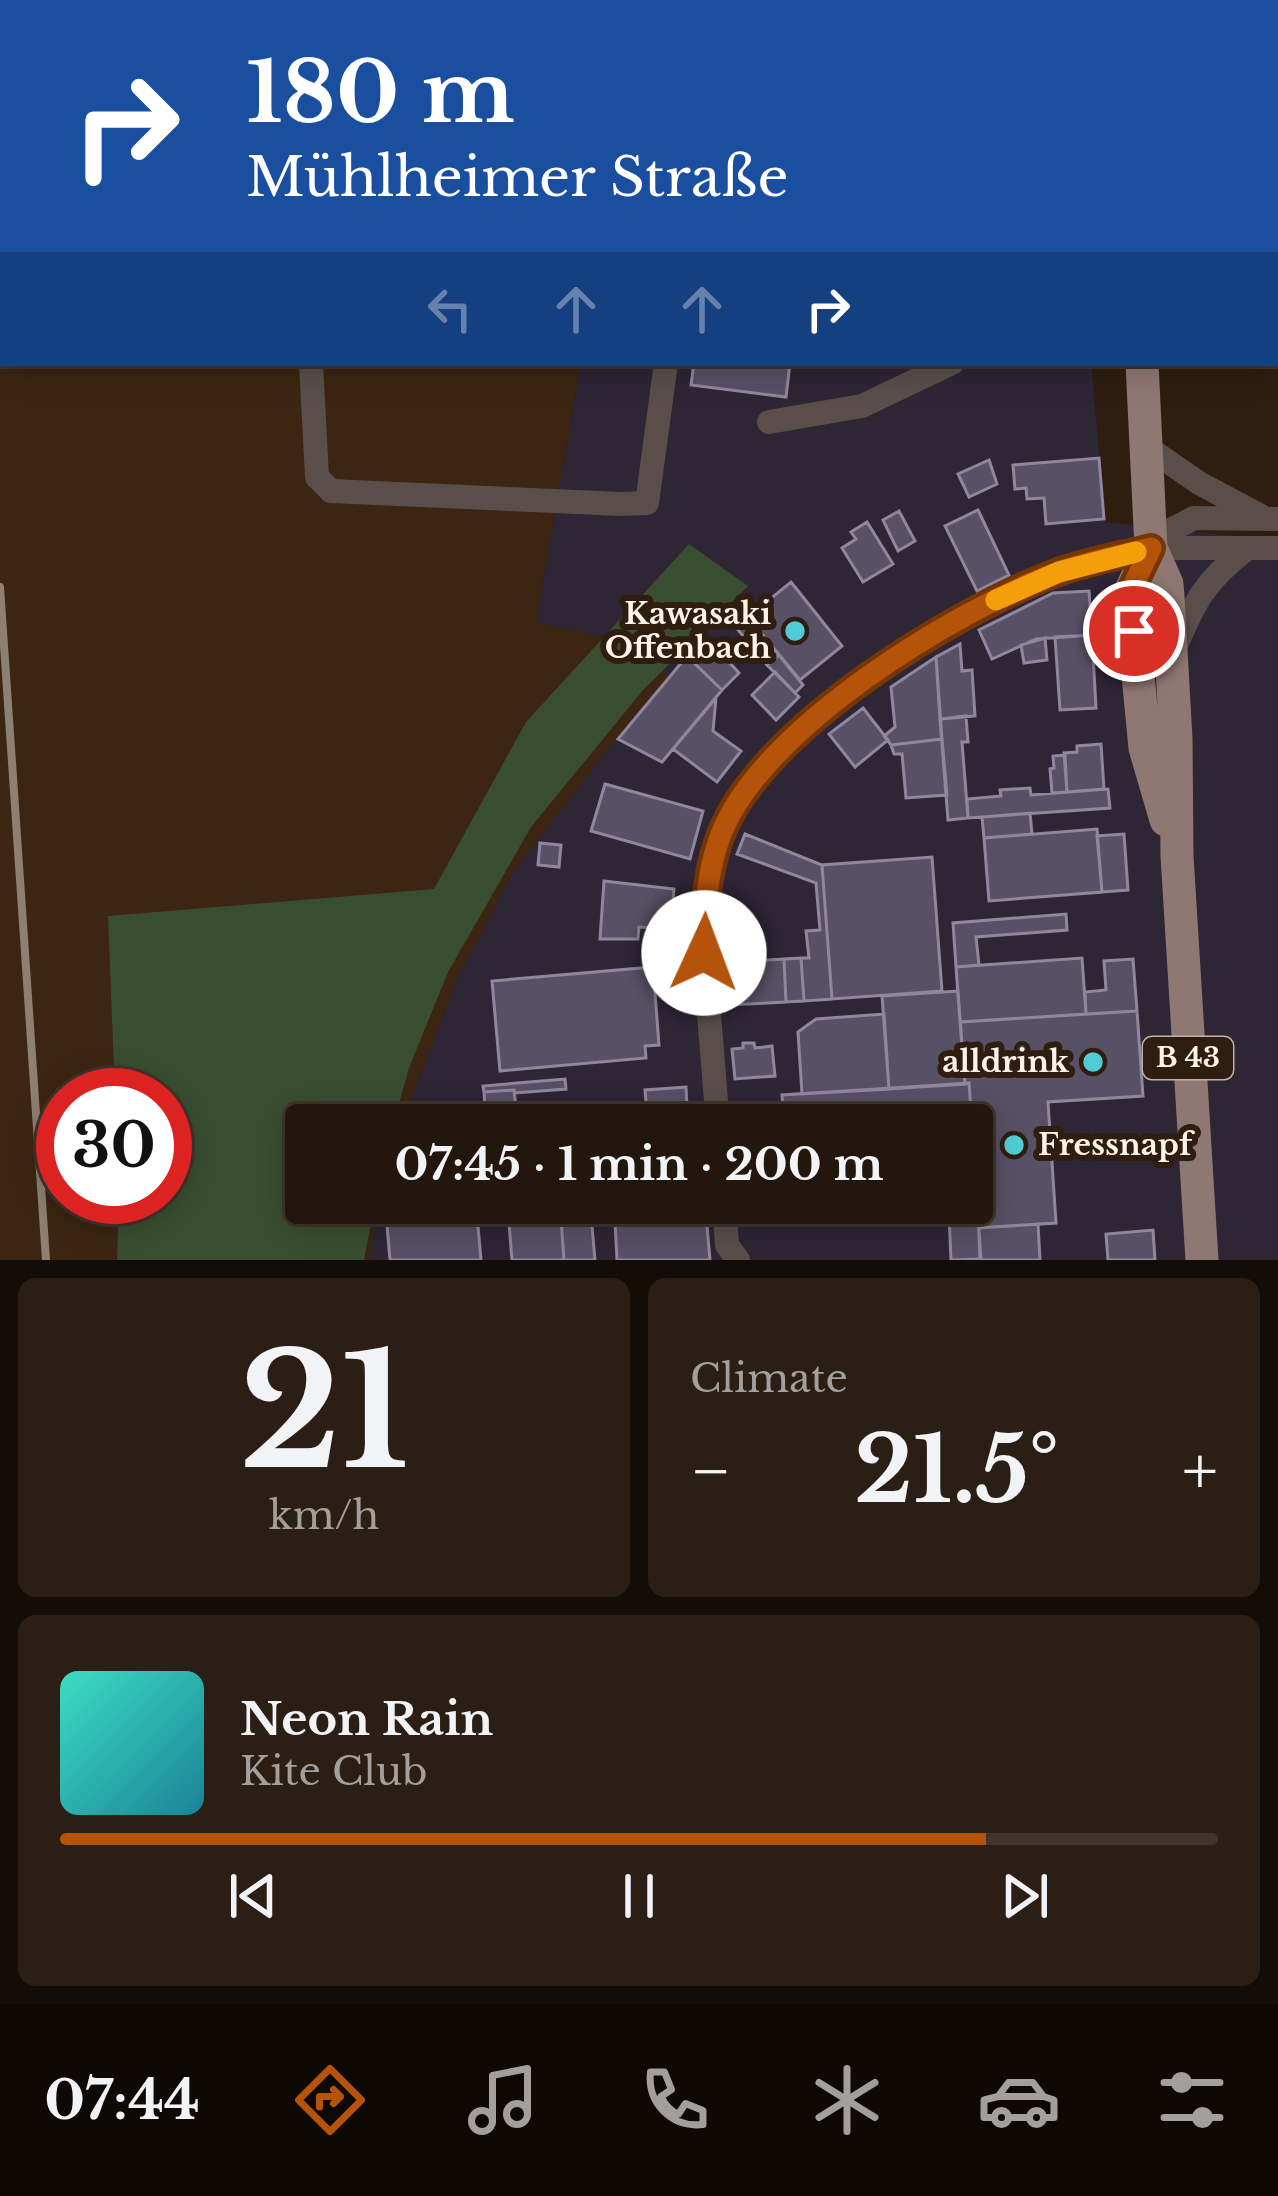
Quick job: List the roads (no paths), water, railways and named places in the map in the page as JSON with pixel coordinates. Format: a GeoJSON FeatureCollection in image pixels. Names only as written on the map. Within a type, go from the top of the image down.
{"type":"FeatureCollection","features":[{"type":"Feature","properties":{"kind":"main road","name":"B 43"},"geometry":{"type":"LineString","coordinates":[[1142,366],[1151,548],[1167,584],[1177,856],[1202,1260]]}},
{"type":"Feature","properties":{"kind":"main road","name":"B 43"},"geometry":{"type":"LineString","coordinates":[[1151,548],[1130,592],[1145,748],[1177,856]]}},
{"type":"Feature","properties":{"kind":"street"},"geometry":{"type":"LineString","coordinates":[[311,366],[317,477],[331,491],[553,502],[647,502],[666,366]]}},
{"type":"Feature","properties":{"kind":"street"},"geometry":{"type":"LineString","coordinates":[[769,422],[862,406],[946,366]]}},
{"type":"Feature","properties":{"kind":"street"},"geometry":{"type":"LineString","coordinates":[[1147,447],[1199,483],[1270,518]]}},
{"type":"Feature","properties":{"kind":"street"},"geometry":{"type":"LineString","coordinates":[[1151,548],[1178,524],[1194,518],[1270,518]]}},
{"type":"Feature","properties":{"kind":"street"},"geometry":{"type":"LineString","coordinates":[[716,1104],[704,953],[710,868],[724,825],[740,797],[785,743],[895,659],[977,610],[1059,572],[1151,548],[1278,548]]}},
{"type":"Feature","properties":{"kind":"street"},"geometry":{"type":"LineString","coordinates":[[1171,658],[1204,587],[1245,550]]}},
{"type":"Feature","properties":{"kind":"street"},"geometry":{"type":"LineString","coordinates":[[726,1224],[727,1245],[738,1260]]}},
{"type":"Feature","properties":{"kind":"railway"},"geometry":{"type":"LineString","coordinates":[[0,587],[46,1260]]}},
{"type":"Feature","properties":{"kind":"place","name":"Kawasaki Offenbach"},"geometry":{"type":"Point","coordinates":[795,631]}},
{"type":"Feature","properties":{"kind":"place","name":"alldrink"},"geometry":{"type":"Point","coordinates":[1093,1062]}},
{"type":"Feature","properties":{"kind":"place","name":"Fressnapf"},"geometry":{"type":"Point","coordinates":[1014,1145]}}]}
